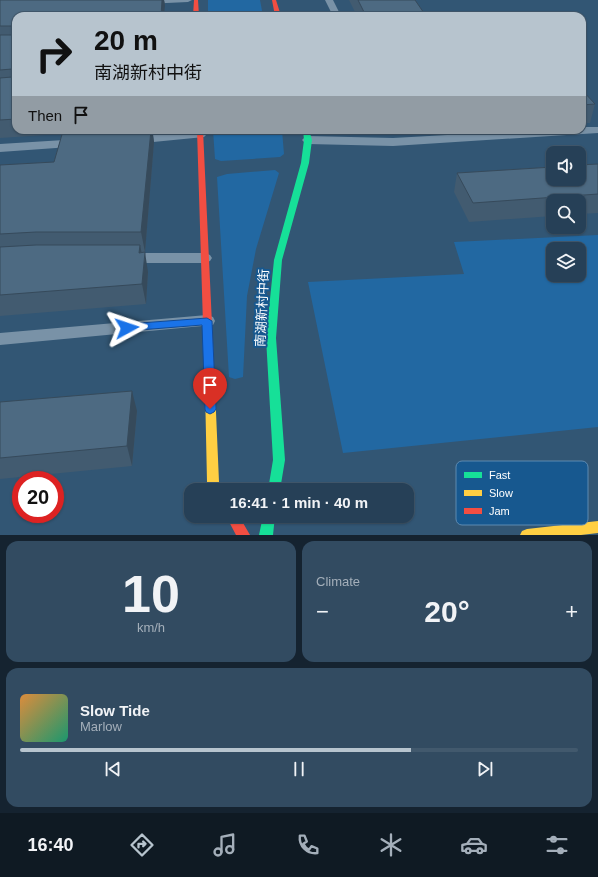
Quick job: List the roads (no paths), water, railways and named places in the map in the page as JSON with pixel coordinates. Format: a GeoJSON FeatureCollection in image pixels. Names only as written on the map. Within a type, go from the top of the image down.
{"type":"FeatureCollection","features":[{"type":"Feature","properties":{"kind":"street"},"geometry":{"type":"LineString","coordinates":[[196,0],[196,12]]}},
{"type":"Feature","properties":{"kind":"street"},"geometry":{"type":"LineString","coordinates":[[274,0],[277,12]]}},
{"type":"Feature","properties":{"kind":"street"},"geometry":{"type":"LineString","coordinates":[[200,134],[214,483]]}},
{"type":"Feature","properties":{"kind":"street","name":"南湖新村中街"},"geometry":{"type":"LineString","coordinates":[[275,483],[280,460],[271,338],[278,260],[305,163],[307,135]]}},
{"type":"Feature","properties":{"kind":"street"},"geometry":{"type":"LineString","coordinates":[[236,523],[243,535]]}},
{"type":"Feature","properties":{"kind":"street"},"geometry":{"type":"LineString","coordinates":[[266,535],[268,523]]}},
{"type":"Feature","properties":{"kind":"street"},"geometry":{"type":"LineString","coordinates":[[528,535],[598,527]]}},
{"type":"Feature","properties":{"kind":"lane"},"geometry":{"type":"LineString","coordinates":[[133,2],[188,0]]}},
{"type":"Feature","properties":{"kind":"lane"},"geometry":{"type":"LineString","coordinates":[[329,0],[335,12]]}},
{"type":"Feature","properties":{"kind":"lane"},"geometry":{"type":"LineString","coordinates":[[586,131],[598,130]]}},
{"type":"Feature","properties":{"kind":"lane"},"geometry":{"type":"LineString","coordinates":[[123,140],[189,134]]}},
{"type":"Feature","properties":{"kind":"lane"},"geometry":{"type":"LineString","coordinates":[[390,134],[393,142]]}},
{"type":"Feature","properties":{"kind":"lane"},"geometry":{"type":"LineString","coordinates":[[307,135],[393,142],[530,134]]}},
{"type":"Feature","properties":{"kind":"lane"},"geometry":{"type":"LineString","coordinates":[[0,148],[92,142]]}},
{"type":"Feature","properties":{"kind":"lane"},"geometry":{"type":"LineString","coordinates":[[112,258],[205,258]]}},
{"type":"Feature","properties":{"kind":"lane"},"geometry":{"type":"LineString","coordinates":[[0,339],[207,321]]}}]}
